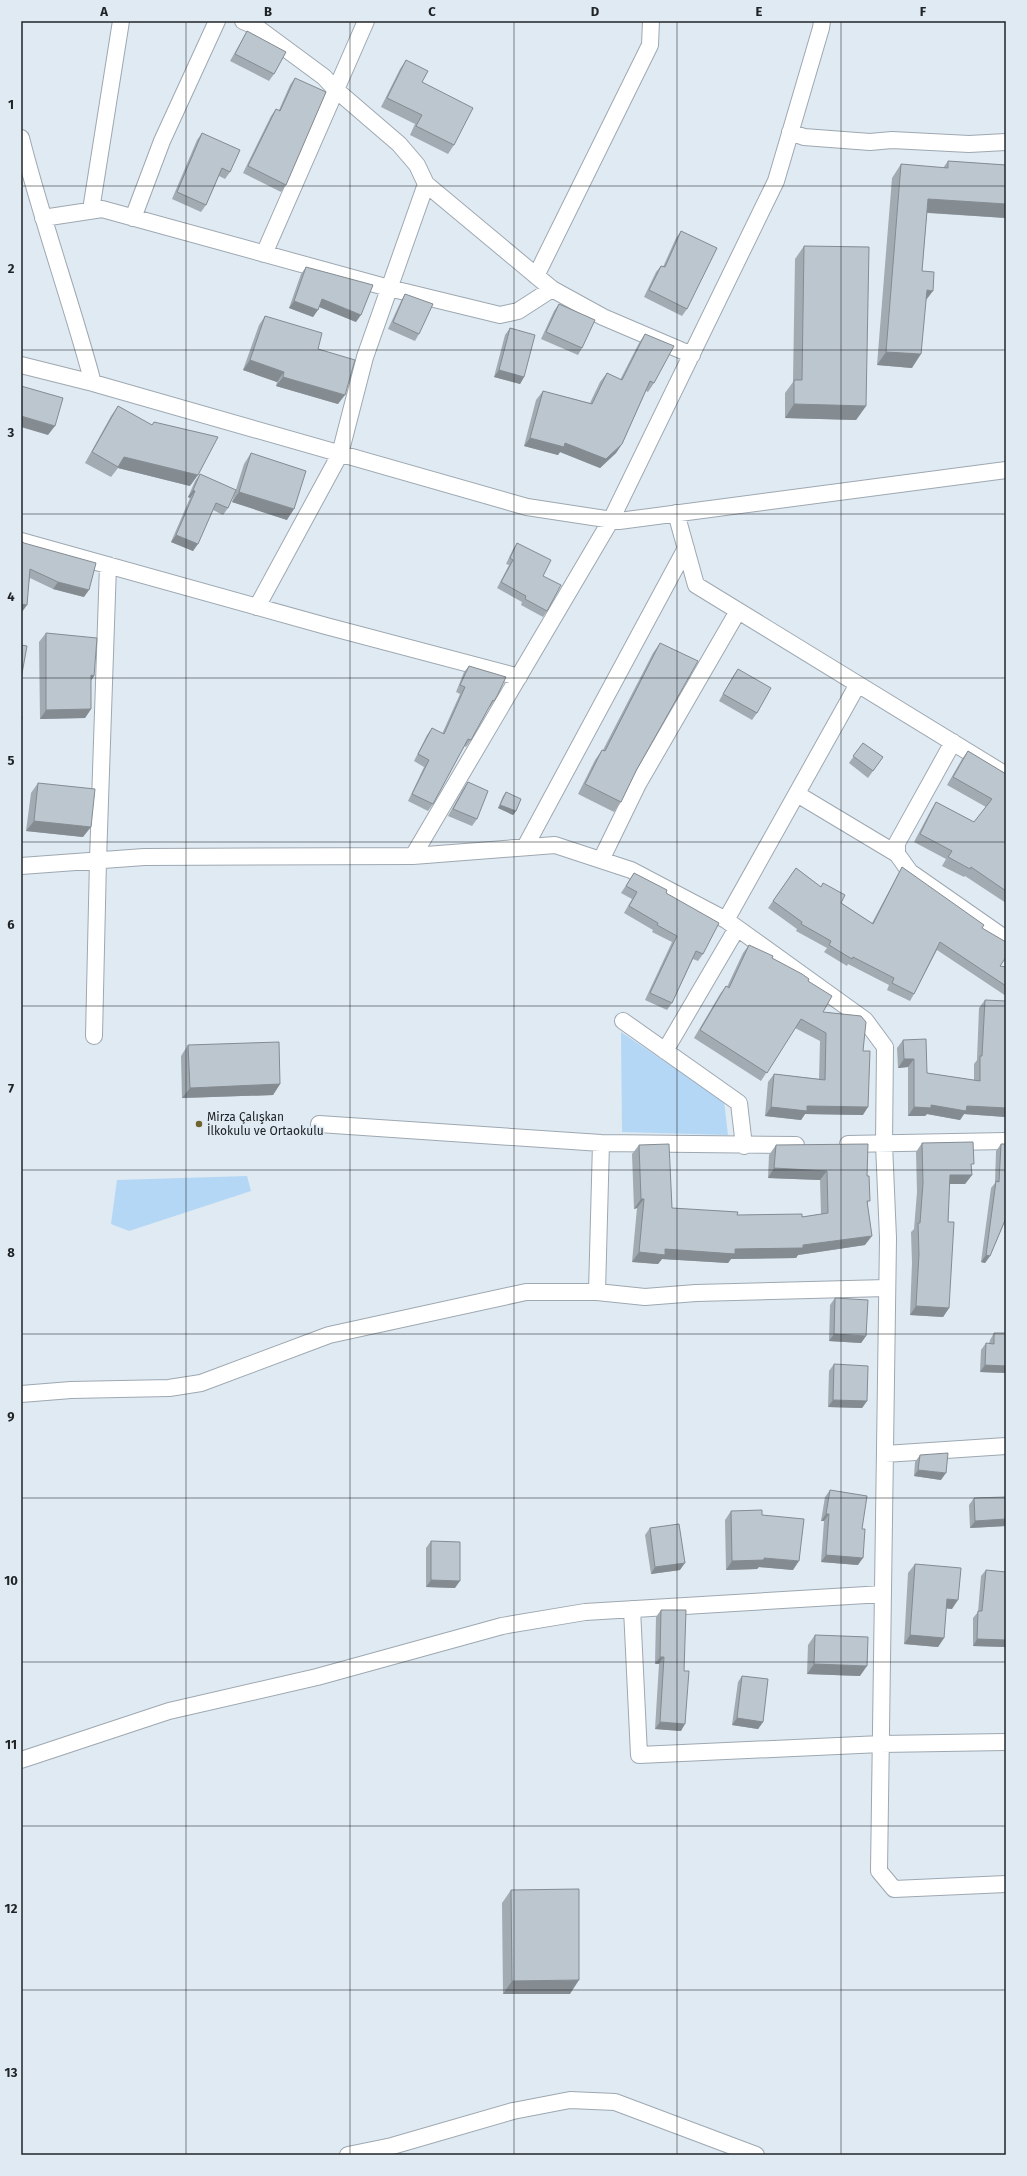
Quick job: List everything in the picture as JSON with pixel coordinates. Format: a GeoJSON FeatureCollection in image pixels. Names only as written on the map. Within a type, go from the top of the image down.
{"type":"FeatureCollection","features":[{"type":"Feature","properties":{"kind":"street"},"geometry":{"type":"LineString","coordinates":[[91,210],[121,21]]}},
{"type":"Feature","properties":{"kind":"street"},"geometry":{"type":"LineString","coordinates":[[133,218],[162,140],[217,21]]}},
{"type":"Feature","properties":{"kind":"street"},"geometry":{"type":"LineString","coordinates":[[243,21],[255,26],[324,77],[335,89],[399,144],[417,165],[426,184],[552,289],[603,317],[692,355]]}},
{"type":"Feature","properties":{"kind":"street"},"geometry":{"type":"LineString","coordinates":[[264,254],[366,21]]}},
{"type":"Feature","properties":{"kind":"street"},"geometry":{"type":"LineString","coordinates":[[536,276],[650,45],[651,21]]}},
{"type":"Feature","properties":{"kind":"street"},"geometry":{"type":"LineString","coordinates":[[412,856],[612,520],[776,181],[822,28],[822,21]]}},
{"type":"Feature","properties":{"kind":"street"},"geometry":{"type":"LineString","coordinates":[[790,132],[804,137],[870,142],[892,140],[969,144],[1006,142]]}},
{"type":"Feature","properties":{"kind":"street"},"geometry":{"type":"LineString","coordinates":[[21,138],[43,218],[79,329],[93,384]]}},
{"type":"Feature","properties":{"kind":"street"},"geometry":{"type":"LineString","coordinates":[[257,607],[340,454],[365,357],[426,184]]}},
{"type":"Feature","properties":{"kind":"street"},"geometry":{"type":"LineString","coordinates":[[43,218],[102,209],[389,288],[500,315],[518,311],[552,289]]}},
{"type":"Feature","properties":{"kind":"street"},"geometry":{"type":"LineString","coordinates":[[21,365],[527,507],[619,521],[1006,470]]}},
{"type":"Feature","properties":{"kind":"street"},"geometry":{"type":"LineString","coordinates":[[676,513],[696,585],[1006,775]]}},
{"type":"Feature","properties":{"kind":"street"},"geometry":{"type":"LineString","coordinates":[[21,541],[257,607],[519,677]]}},
{"type":"Feature","properties":{"kind":"street"},"geometry":{"type":"LineString","coordinates":[[525,847],[686,548]]}},
{"type":"Feature","properties":{"kind":"street"},"geometry":{"type":"LineString","coordinates":[[94,1036],[98,860],[108,565]]}},
{"type":"Feature","properties":{"kind":"street"},"geometry":{"type":"LineString","coordinates":[[601,860],[638,784],[738,611]]}},
{"type":"Feature","properties":{"kind":"street"},"geometry":{"type":"LineString","coordinates":[[665,1051],[797,794],[858,684]]}},
{"type":"Feature","properties":{"kind":"street"},"geometry":{"type":"LineString","coordinates":[[897,854],[897,843],[953,742]]}},
{"type":"Feature","properties":{"kind":"street"},"geometry":{"type":"LineString","coordinates":[[797,794],[897,854],[910,872],[1006,939]]}},
{"type":"Feature","properties":{"kind":"street"},"geometry":{"type":"LineString","coordinates":[[21,866],[144,857],[412,856],[555,845],[631,870],[731,924],[865,1020],[885,1047],[884,1144],[888,1238],[879,1871],[894,1888],[1006,1884]]}},
{"type":"Feature","properties":{"kind":"street"},"geometry":{"type":"LineString","coordinates":[[623,1021],[739,1103],[744,1146]]}},
{"type":"Feature","properties":{"kind":"street"},"geometry":{"type":"LineString","coordinates":[[319,1124],[601,1144],[744,1146],[1006,1141]]}},
{"type":"Feature","properties":{"kind":"street"},"geometry":{"type":"LineString","coordinates":[[597,1292],[601,1144]]}},
{"type":"Feature","properties":{"kind":"street"},"geometry":{"type":"LineString","coordinates":[[21,1394],[71,1390],[169,1388],[201,1383],[329,1335],[526,1292],[597,1292],[645,1297],[696,1292],[887,1288]]}},
{"type":"Feature","properties":{"kind":"street"},"geometry":{"type":"LineString","coordinates":[[885,1454],[1006,1446]]}},
{"type":"Feature","properties":{"kind":"street"},"geometry":{"type":"LineString","coordinates":[[21,1760],[169,1711],[317,1677],[502,1626],[585,1612],[883,1594]]}},
{"type":"Feature","properties":{"kind":"street"},"geometry":{"type":"LineString","coordinates":[[632,1610],[639,1755],[881,1744],[1006,1742]]}},
{"type":"Feature","properties":{"kind":"street"},"geometry":{"type":"LineString","coordinates":[[348,2155],[392,2146],[513,2111],[570,2100],[616,2102],[756,2155]]}},
{"type":"Feature","properties":{"kind":"shaded area"},"geometry":{"type":"Polygon","coordinates":[[[621,1032],[724,1101],[728,1135],[622,1132],[621,1032]]]}},
{"type":"Feature","properties":{"kind":"shaded area"},"geometry":{"type":"Polygon","coordinates":[[[247,1176],[251,1191],[129,1231],[111,1224],[117,1180],[247,1176]]]}},
{"type":"Feature","properties":{"kind":"building"},"geometry":{"type":"Polygon","coordinates":[[[247,31],[286,52],[274,74],[235,54],[247,31]]]}},
{"type":"Feature","properties":{"kind":"building"},"geometry":{"type":"Polygon","coordinates":[[[406,60],[428,71],[422,82],[473,108],[454,145],[416,126],[422,115],[387,98],[406,60]]]}},
{"type":"Feature","properties":{"kind":"building"},"geometry":{"type":"Polygon","coordinates":[[[295,78],[326,92],[286,185],[248,166],[276,109],[280,111],[295,78]]]}},
{"type":"Feature","properties":{"kind":"building"},"geometry":{"type":"Polygon","coordinates":[[[202,133],[240,150],[230,172],[222,168],[206,205],[177,192],[202,133]]]}},
{"type":"Feature","properties":{"kind":"building"},"geometry":{"type":"Polygon","coordinates":[[[948,161],[1006,165],[1006,204],[928,199],[922,271],[934,272],[933,291],[927,290],[921,354],[886,352],[901,164],[948,168],[948,161]]]}},
{"type":"Feature","properties":{"kind":"building"},"geometry":{"type":"Polygon","coordinates":[[[681,231],[717,248],[687,309],[649,290],[661,266],[665,267],[681,231]]]}},
{"type":"Feature","properties":{"kind":"building"},"geometry":{"type":"Polygon","coordinates":[[[804,246],[869,247],[866,406],[794,404],[794,380],[802,380],[804,246]]]}},
{"type":"Feature","properties":{"kind":"building"},"geometry":{"type":"Polygon","coordinates":[[[306,267],[373,285],[361,315],[322,299],[318,310],[294,301],[306,267]]]}},
{"type":"Feature","properties":{"kind":"building"},"geometry":{"type":"Polygon","coordinates":[[[405,294],[433,304],[419,334],[393,322],[405,294]]]}},
{"type":"Feature","properties":{"kind":"building"},"geometry":{"type":"Polygon","coordinates":[[[559,304],[595,320],[582,348],[546,332],[559,304]]]}},
{"type":"Feature","properties":{"kind":"building"},"geometry":{"type":"Polygon","coordinates":[[[265,316],[322,333],[318,349],[355,360],[345,395],[283,377],[284,372],[250,360],[265,316]]]}},
{"type":"Feature","properties":{"kind":"building"},"geometry":{"type":"Polygon","coordinates":[[[510,328],[535,335],[524,377],[499,370],[510,328]]]}},
{"type":"Feature","properties":{"kind":"building"},"geometry":{"type":"Polygon","coordinates":[[[645,334],[674,346],[654,383],[650,381],[622,444],[606,459],[565,443],[564,447],[530,438],[543,391],[592,404],[607,373],[622,380],[645,334]]]}},
{"type":"Feature","properties":{"kind":"building"},"geometry":{"type":"Polygon","coordinates":[[[21,386],[63,398],[55,426],[21,416],[21,386]]]}},
{"type":"Feature","properties":{"kind":"building"},"geometry":{"type":"Polygon","coordinates":[[[118,406],[152,425],[154,422],[218,437],[198,475],[124,457],[118,467],[92,452],[118,406]]]}},
{"type":"Feature","properties":{"kind":"building"},"geometry":{"type":"Polygon","coordinates":[[[251,453],[306,471],[294,509],[239,492],[251,453]]]}},
{"type":"Feature","properties":{"kind":"building"},"geometry":{"type":"Polygon","coordinates":[[[200,474],[236,490],[228,508],[216,503],[198,544],[176,535],[195,491],[193,490],[200,474]]]}},
{"type":"Feature","properties":{"kind":"building"},"geometry":{"type":"Polygon","coordinates":[[[21,541],[96,563],[89,590],[58,582],[30,569],[27,605],[21,604],[21,541]]]}},
{"type":"Feature","properties":{"kind":"building"},"geometry":{"type":"Polygon","coordinates":[[[517,543],[551,560],[543,576],[561,585],[547,611],[525,599],[526,596],[501,582],[513,560],[510,558],[517,543]]]}},
{"type":"Feature","properties":{"kind":"building"},"geometry":{"type":"Polygon","coordinates":[[[46,633],[97,638],[94,676],[91,675],[91,709],[46,710],[46,633]]]}},
{"type":"Feature","properties":{"kind":"building"},"geometry":{"type":"Polygon","coordinates":[[[660,643],[698,661],[637,769],[621,802],[585,784],[602,750],[605,751],[660,643]]]}},
{"type":"Feature","properties":{"kind":"building"},"geometry":{"type":"Polygon","coordinates":[[[21,645],[27,646],[21,679],[21,645]]]}},
{"type":"Feature","properties":{"kind":"building"},"geometry":{"type":"Polygon","coordinates":[[[469,666],[506,677],[497,696],[494,701],[493,700],[471,740],[468,739],[433,804],[412,794],[429,760],[418,754],[432,728],[444,734],[465,687],[460,685],[469,666]]]}},
{"type":"Feature","properties":{"kind":"building"},"geometry":{"type":"Polygon","coordinates":[[[738,669],[771,688],[757,713],[723,694],[738,669]]]}},
{"type":"Feature","properties":{"kind":"building"},"geometry":{"type":"Polygon","coordinates":[[[863,743],[883,757],[873,771],[853,756],[863,743]]]}},
{"type":"Feature","properties":{"kind":"building"},"geometry":{"type":"Polygon","coordinates":[[[968,751],[1006,774],[1006,891],[971,867],[970,869],[948,857],[952,851],[920,834],[936,802],[974,822],[992,799],[953,777],[968,751]]]}},
{"type":"Feature","properties":{"kind":"building"},"geometry":{"type":"Polygon","coordinates":[[[468,782],[488,791],[477,819],[453,809],[468,782]]]}},
{"type":"Feature","properties":{"kind":"building"},"geometry":{"type":"Polygon","coordinates":[[[38,783],[95,789],[91,827],[34,821],[38,783]]]}},
{"type":"Feature","properties":{"kind":"building"},"geometry":{"type":"Polygon","coordinates":[[[506,792],[521,799],[516,811],[500,805],[506,792]]]}},
{"type":"Feature","properties":{"kind":"building"},"geometry":{"type":"Polygon","coordinates":[[[902,867],[984,925],[982,928],[1006,942],[1006,957],[1000,966],[1006,967],[1006,986],[940,942],[914,994],[892,983],[894,978],[853,957],[852,959],[829,945],[831,941],[801,924],[802,922],[773,901],[796,868],[821,887],[823,883],[845,895],[841,903],[873,924],[902,867]]]}},
{"type":"Feature","properties":{"kind":"building"},"geometry":{"type":"Polygon","coordinates":[[[634,873],[667,890],[666,893],[719,923],[703,954],[696,951],[672,1003],[650,993],[677,936],[657,925],[658,923],[629,906],[637,892],[626,886],[634,873]]]}},
{"type":"Feature","properties":{"kind":"building"},"geometry":{"type":"Polygon","coordinates":[[[749,945],[773,956],[772,958],[802,974],[809,979],[808,981],[832,996],[823,1012],[861,1016],[866,1022],[863,1051],[870,1051],[868,1107],[807,1106],[807,1111],[771,1107],[774,1074],[825,1080],[826,1033],[801,1019],[767,1073],[700,1030],[726,986],[729,988],[749,945]]]}},
{"type":"Feature","properties":{"kind":"building"},"geometry":{"type":"Polygon","coordinates":[[[985,1000],[1006,1001],[1006,1108],[967,1106],[966,1111],[931,1105],[931,1108],[914,1107],[914,1059],[904,1059],[903,1040],[926,1039],[927,1073],[980,1081],[980,1056],[982,1056],[985,1000]]]}},
{"type":"Feature","properties":{"kind":"building"},"geometry":{"type":"Polygon","coordinates":[[[279,1042],[280,1084],[190,1088],[188,1045],[279,1042]]]}},
{"type":"Feature","properties":{"kind":"building"},"geometry":{"type":"Polygon","coordinates":[[[973,1142],[974,1164],[971,1164],[972,1175],[950,1175],[948,1222],[954,1222],[949,1308],[916,1306],[919,1254],[918,1223],[920,1223],[923,1183],[922,1143],[973,1142]]]}},
{"type":"Feature","properties":{"kind":"building"},"geometry":{"type":"Polygon","coordinates":[[[669,1144],[672,1208],[738,1212],[737,1215],[802,1214],[802,1217],[828,1213],[827,1171],[774,1168],[776,1145],[868,1144],[867,1176],[869,1176],[870,1201],[867,1201],[872,1236],[803,1245],[803,1248],[735,1249],[735,1254],[665,1249],[665,1255],[639,1252],[644,1199],[641,1199],[639,1145],[669,1144]]]}},
{"type":"Feature","properties":{"kind":"building"},"geometry":{"type":"Polygon","coordinates":[[[1001,1144],[1006,1144],[1006,1218],[990,1256],[986,1255],[996,1181],[999,1182],[1001,1144]]]}},
{"type":"Feature","properties":{"kind":"building"},"geometry":{"type":"Polygon","coordinates":[[[835,1298],[868,1300],[866,1336],[834,1334],[835,1298]]]}},
{"type":"Feature","properties":{"kind":"building"},"geometry":{"type":"Polygon","coordinates":[[[994,1333],[1006,1333],[1006,1366],[985,1365],[986,1343],[994,1344],[994,1333]]]}},
{"type":"Feature","properties":{"kind":"building"},"geometry":{"type":"Polygon","coordinates":[[[834,1364],[868,1366],[867,1401],[833,1400],[834,1364]]]}},
{"type":"Feature","properties":{"kind":"building"},"geometry":{"type":"Polygon","coordinates":[[[948,1453],[946,1473],[918,1470],[920,1455],[948,1453]]]}},
{"type":"Feature","properties":{"kind":"building"},"geometry":{"type":"Polygon","coordinates":[[[830,1490],[867,1496],[862,1529],[865,1529],[863,1558],[826,1555],[829,1514],[826,1514],[830,1490]]]}},
{"type":"Feature","properties":{"kind":"building"},"geometry":{"type":"Polygon","coordinates":[[[1006,1497],[1006,1519],[975,1521],[974,1498],[1006,1497]]]}},
{"type":"Feature","properties":{"kind":"building"},"geometry":{"type":"Polygon","coordinates":[[[762,1510],[762,1515],[804,1519],[799,1561],[764,1558],[764,1560],[732,1561],[731,1511],[762,1510]]]}},
{"type":"Feature","properties":{"kind":"building"},"geometry":{"type":"Polygon","coordinates":[[[679,1524],[685,1563],[655,1567],[650,1528],[679,1524]]]}},
{"type":"Feature","properties":{"kind":"building"},"geometry":{"type":"Polygon","coordinates":[[[431,1541],[460,1542],[460,1581],[431,1580],[431,1541]]]}},
{"type":"Feature","properties":{"kind":"building"},"geometry":{"type":"Polygon","coordinates":[[[915,1564],[961,1568],[958,1600],[947,1599],[944,1638],[910,1635],[915,1564]]]}},
{"type":"Feature","properties":{"kind":"building"},"geometry":{"type":"Polygon","coordinates":[[[986,1570],[1006,1572],[1006,1640],[977,1639],[978,1611],[982,1611],[986,1570]]]}},
{"type":"Feature","properties":{"kind":"building"},"geometry":{"type":"Polygon","coordinates":[[[661,1610],[686,1610],[684,1671],[689,1671],[685,1724],[660,1722],[664,1657],[660,1657],[661,1610]]]}},
{"type":"Feature","properties":{"kind":"building"},"geometry":{"type":"Polygon","coordinates":[[[815,1635],[868,1637],[867,1666],[814,1664],[815,1635]]]}},
{"type":"Feature","properties":{"kind":"building"},"geometry":{"type":"Polygon","coordinates":[[[742,1676],[768,1679],[763,1722],[737,1718],[742,1676]]]}},
{"type":"Feature","properties":{"kind":"building"},"geometry":{"type":"Polygon","coordinates":[[[579,1889],[579,1980],[512,1981],[511,1890],[579,1889]]]}},
{"type":"Feature","properties":{"kind":"place","name":"Mirza Çalışkan İlkokulu ve Ortaokulu"},"geometry":{"type":"Point","coordinates":[199,1124]}}]}
